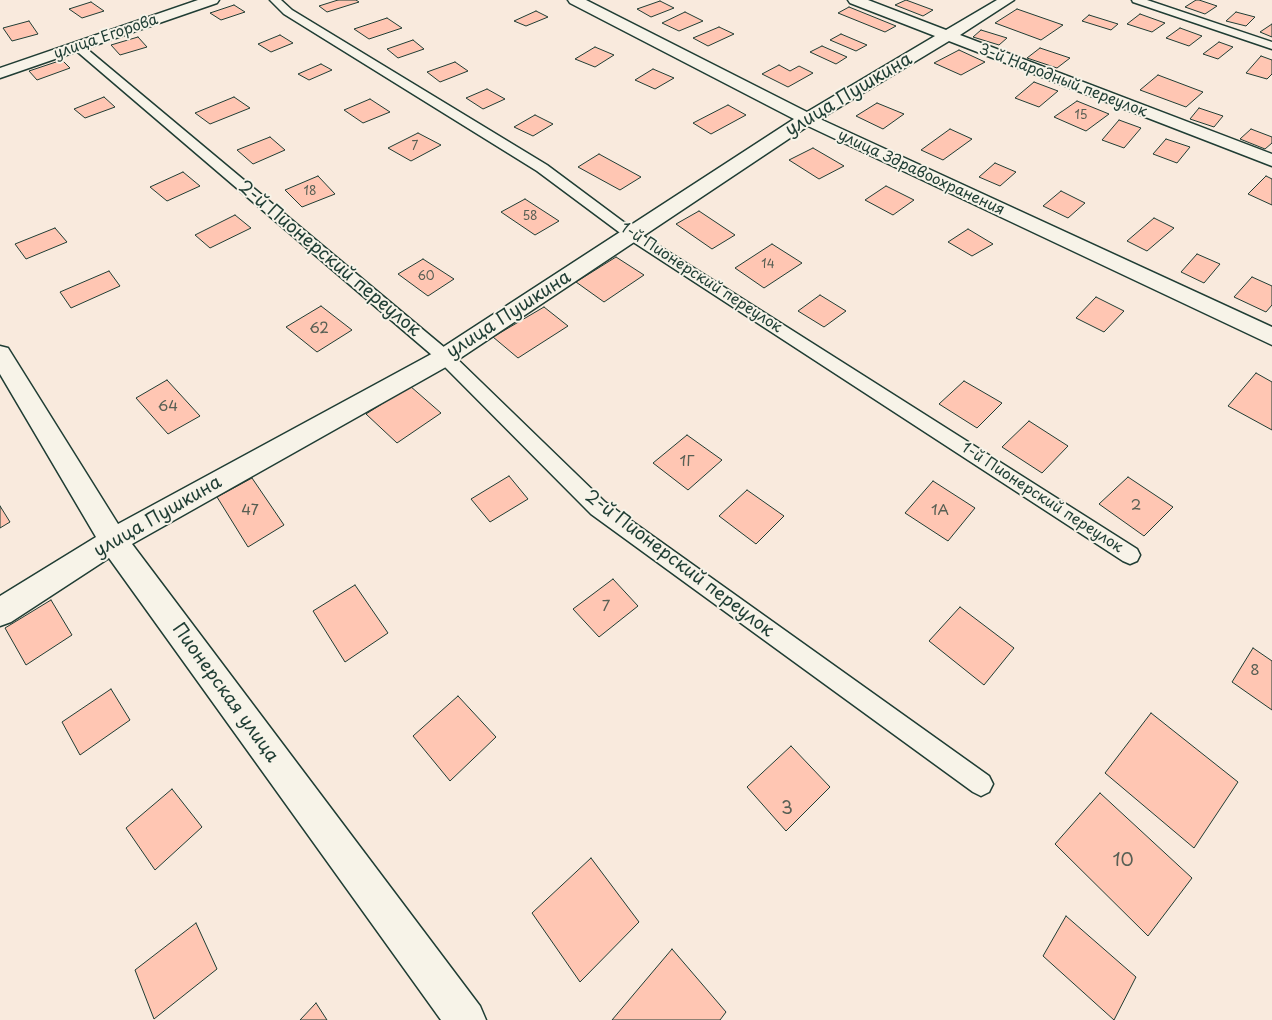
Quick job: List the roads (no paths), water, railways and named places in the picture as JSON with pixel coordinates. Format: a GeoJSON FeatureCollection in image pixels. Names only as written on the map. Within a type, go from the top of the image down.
{"type":"FeatureCollection","features":[{"type":"Feature","properties":{"kind":"street","name":"улица Егорова"},"geometry":{"type":"LineString","coordinates":[[0,73],[212,0]]}},
{"type":"Feature","properties":{"kind":"street","name":"улица Здравоохранения"},"geometry":{"type":"LineString","coordinates":[[575,0],[807,119],[1272,336]]}},
{"type":"Feature","properties":{"kind":"street","name":"3-й Народный переулок"},"geometry":{"type":"LineString","coordinates":[[855,0],[1272,160]]}},
{"type":"Feature","properties":{"kind":"street","name":"улица Пушкина"},"geometry":{"type":"LineString","coordinates":[[0,612],[113,541],[445,356],[807,119],[1007,0]]}},
{"type":"Feature","properties":{"kind":"street","name":"Пионерская улица"},"geometry":{"type":"LineString","coordinates":[[0,354],[113,541],[466,1020]]}},
{"type":"Feature","properties":{"kind":"lane","name":"1-й Пионерский переулок"},"geometry":{"type":"LineString","coordinates":[[275,0],[288,12],[542,168],[632,235],[1130,555]]}},
{"type":"Feature","properties":{"kind":"lane"},"geometry":{"type":"LineString","coordinates":[[1137,0],[1272,46]]}},
{"type":"Feature","properties":{"kind":"lane","name":"2-й Пионерский переулок"},"geometry":{"type":"LineString","coordinates":[[78,46],[445,356],[598,508],[981,784]]}}]}
